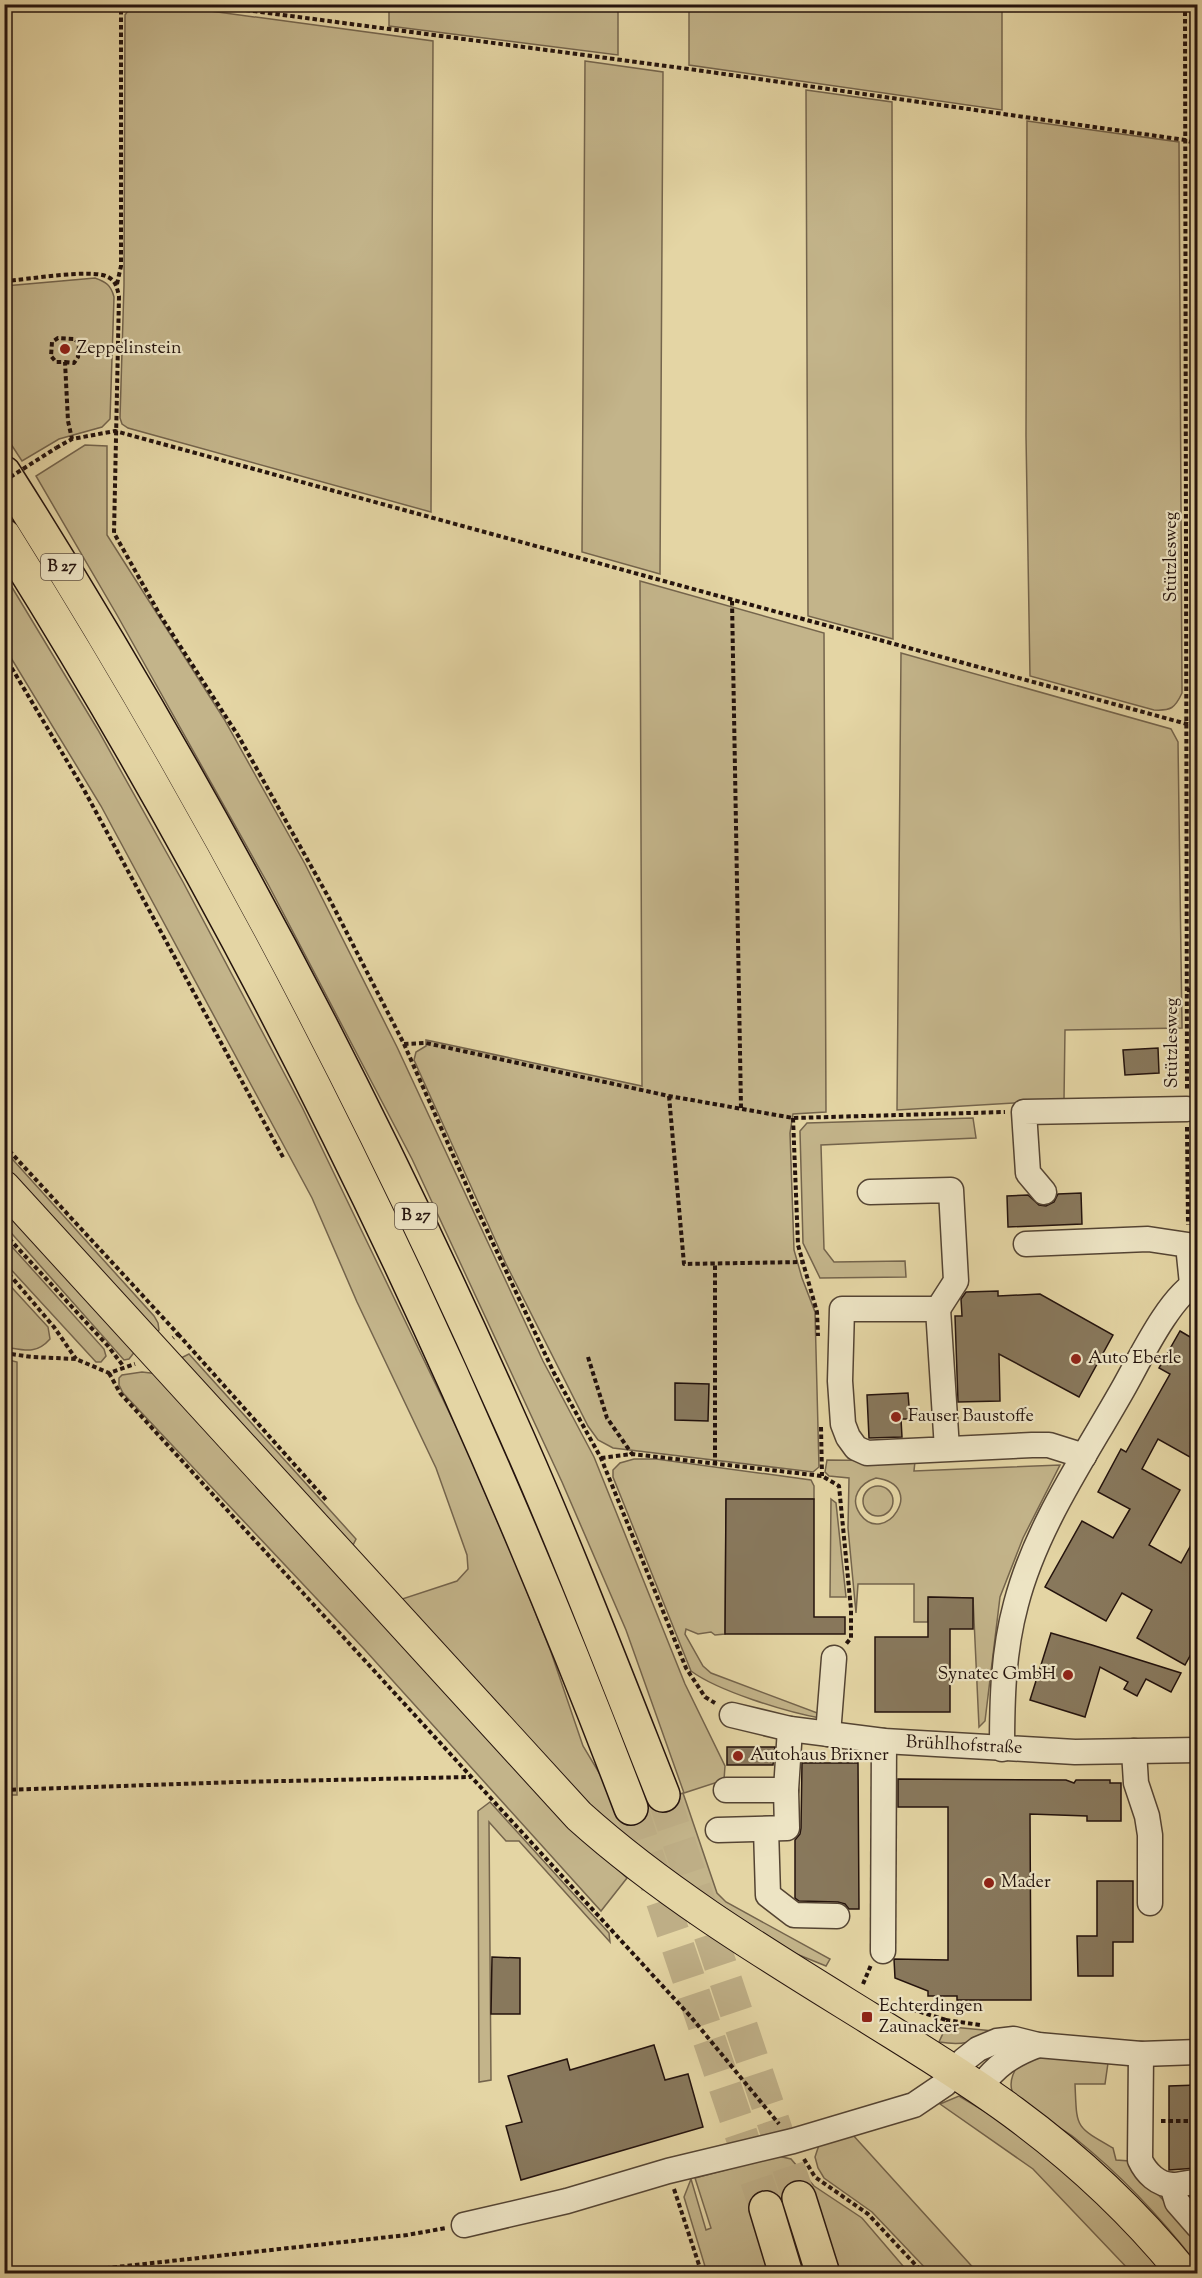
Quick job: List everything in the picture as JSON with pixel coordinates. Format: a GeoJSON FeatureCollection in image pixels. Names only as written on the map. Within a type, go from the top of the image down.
{"type":"FeatureCollection","features":[{"type":"Feature","properties":{"kind":"highway","name":"B 27"},"geometry":{"type":"LineString","coordinates":[[4,474],[102,632],[187,777],[360,1101],[427,1239],[506,1411],[593,1618],[663,1795]]}},
{"type":"Feature","properties":{"kind":"highway","name":"B 27"},"geometry":{"type":"LineString","coordinates":[[4,536],[142,765],[192,853],[282,1021],[357,1170],[441,1348],[524,1538],[631,1808]]}},
{"type":"Feature","properties":{"kind":"highway"},"geometry":{"type":"LineString","coordinates":[[800,2198],[823,2274]]}},
{"type":"Feature","properties":{"kind":"highway"},"geometry":{"type":"LineString","coordinates":[[766,2208],[786,2274]]}},
{"type":"Feature","properties":{"kind":"main road"},"geometry":{"type":"LineString","coordinates":[[4,1187],[167,1344],[579,1816],[614,1847],[689,1903],[967,2079],[1044,2135],[1099,2182],[1147,2230],[1184,2274]]}},
{"type":"Feature","properties":{"kind":"street"},"geometry":{"type":"LineString","coordinates":[[1044,1192],[1028,1173],[1024,1112],[1187,1109]]}},
{"type":"Feature","properties":{"kind":"street"},"geometry":{"type":"LineString","coordinates":[[870,1192],[951,1190],[956,1281],[938,1309],[947,1449]]}},
{"type":"Feature","properties":{"kind":"street"},"geometry":{"type":"LineString","coordinates":[[1002,1749],[1004,1679],[1016,1604],[1041,1538],[1084,1456],[1166,1316],[1184,1290],[1195,1283],[1188,1245],[1148,1239],[1026,1244]]}},
{"type":"Feature","properties":{"kind":"street"},"geometry":{"type":"LineString","coordinates":[[938,1309],[842,1309],[840,1381],[843,1424],[856,1448],[867,1453],[1049,1445],[1084,1456]]}},
{"type":"Feature","properties":{"kind":"street"},"geometry":{"type":"LineString","coordinates":[[828,1734],[834,1658]]}},
{"type":"Feature","properties":{"kind":"street","name":"Brühlhofstraße"},"geometry":{"type":"LineString","coordinates":[[732,1715],[790,1729],[884,1741],[1075,1752],[1197,1750]]}},
{"type":"Feature","properties":{"kind":"street"},"geometry":{"type":"LineString","coordinates":[[718,1830],[787,1828],[786,1790],[790,1729]]}},
{"type":"Feature","properties":{"kind":"street"},"geometry":{"type":"LineString","coordinates":[[883,1951],[884,1741]]}},
{"type":"Feature","properties":{"kind":"street"},"geometry":{"type":"LineString","coordinates":[[1134,1750],[1136,1783],[1147,1816],[1149,1836],[1149,1904]]}},
{"type":"Feature","properties":{"kind":"street"},"geometry":{"type":"LineString","coordinates":[[726,1790],[786,1790]]}},
{"type":"Feature","properties":{"kind":"street"},"geometry":{"type":"LineString","coordinates":[[766,1829],[768,1895],[794,1915],[837,1916]]}},
{"type":"Feature","properties":{"kind":"street"},"geometry":{"type":"LineString","coordinates":[[464,2225],[556,2203],[668,2171],[793,2141],[914,2104],[945,2084],[967,2079],[964,2060],[978,2049],[997,2041],[1014,2039],[1038,2045],[1141,2054],[1197,2052]]}},
{"type":"Feature","properties":{"kind":"street"},"geometry":{"type":"LineString","coordinates":[[1141,2054],[1140,2160],[1144,2170],[1154,2179],[1172,2185],[1197,2182]]}},
{"type":"Feature","properties":{"kind":"street"},"geometry":{"type":"LineString","coordinates":[[1172,2185],[1177,2202],[1197,2226]]}},
{"type":"Feature","properties":{"kind":"path"},"geometry":{"type":"LineString","coordinates":[[122,4],[121,266],[117,284],[119,296],[114,533],[160,615],[239,737],[330,900],[404,1044],[476,1207],[554,1373],[601,1458],[686,1668],[705,1697],[732,1715]]}},
{"type":"Feature","properties":{"kind":"path"},"geometry":{"type":"LineString","coordinates":[[201,4],[688,69],[1185,140],[1197,144]]}},
{"type":"Feature","properties":{"kind":"path","name":"Stützlesweg"},"geometry":{"type":"LineString","coordinates":[[1185,4],[1188,1245]]}},
{"type":"Feature","properties":{"kind":"path"},"geometry":{"type":"LineString","coordinates":[[4,281],[89,273],[107,276],[117,284]]}},
{"type":"Feature","properties":{"kind":"path"},"geometry":{"type":"LineString","coordinates":[[58,338],[75,339],[79,344],[78,357],[74,363],[65,362],[56,362],[51,356],[52,342],[58,338]]}},
{"type":"Feature","properties":{"kind":"path"},"geometry":{"type":"LineString","coordinates":[[65,362],[68,421],[72,439]]}},
{"type":"Feature","properties":{"kind":"path"},"geometry":{"type":"LineString","coordinates":[[4,481],[72,439],[115,431],[1197,727]]}},
{"type":"Feature","properties":{"kind":"path"},"geometry":{"type":"LineString","coordinates":[[732,601],[741,1108]]}},
{"type":"Feature","properties":{"kind":"path"},"geometry":{"type":"LineString","coordinates":[[4,655],[83,788],[284,1159]]}},
{"type":"Feature","properties":{"kind":"path"},"geometry":{"type":"LineString","coordinates":[[1187,990],[1197,991]]}},
{"type":"Feature","properties":{"kind":"path"},"geometry":{"type":"LineString","coordinates":[[404,1044],[426,1043],[669,1096],[793,1118],[990,1112]]}},
{"type":"Feature","properties":{"kind":"path"},"geometry":{"type":"LineString","coordinates":[[669,1096],[684,1264],[802,1262]]}},
{"type":"Feature","properties":{"kind":"path"},"geometry":{"type":"LineString","coordinates":[[793,1118],[798,1245],[817,1312],[818,1347]]}},
{"type":"Feature","properties":{"kind":"path"},"geometry":{"type":"LineString","coordinates":[[4,1145],[167,1344],[333,1507]]}},
{"type":"Feature","properties":{"kind":"path"},"geometry":{"type":"LineString","coordinates":[[4,1233],[108,1346],[124,1367],[109,1372],[76,1359],[4,1353]]}},
{"type":"Feature","properties":{"kind":"path"},"geometry":{"type":"LineString","coordinates":[[715,1465],[716,1264]]}},
{"type":"Feature","properties":{"kind":"path"},"geometry":{"type":"LineString","coordinates":[[4,1268],[54,1327],[76,1359]]}},
{"type":"Feature","properties":{"kind":"path"},"geometry":{"type":"LineString","coordinates":[[588,1357],[607,1418],[632,1454]]}},
{"type":"Feature","properties":{"kind":"path"},"geometry":{"type":"LineString","coordinates":[[109,1372],[120,1393],[692,2017],[793,2141],[814,2177],[868,2214],[924,2274]]}},
{"type":"Feature","properties":{"kind":"path"},"geometry":{"type":"LineString","coordinates":[[821,1417],[822,1476]]}},
{"type":"Feature","properties":{"kind":"path"},"geometry":{"type":"LineString","coordinates":[[601,1458],[632,1454],[822,1476],[839,1486],[851,1609],[851,1638],[834,1658]]}},
{"type":"Feature","properties":{"kind":"path"},"geometry":{"type":"LineString","coordinates":[[4,1790],[472,1777]]}},
{"type":"Feature","properties":{"kind":"path"},"geometry":{"type":"LineString","coordinates":[[855,1979],[872,1989]]}},
{"type":"Feature","properties":{"kind":"path"},"geometry":{"type":"LineString","coordinates":[[889,2000],[897,2005],[946,2020]]}},
{"type":"Feature","properties":{"kind":"path"},"geometry":{"type":"LineString","coordinates":[[1139,2121],[1197,2121]]}},
{"type":"Feature","properties":{"kind":"path"},"geometry":{"type":"LineString","coordinates":[[668,2171],[702,2274]]}},
{"type":"Feature","properties":{"kind":"path"},"geometry":{"type":"LineString","coordinates":[[53,2274],[407,2235],[464,2225]]}},
{"type":"Feature","properties":{"kind":"shaded area"},"geometry":{"type":"Polygon","coordinates":[[[132,5],[166,5],[433,41],[431,512],[128,428],[122,424],[120,418],[124,285],[125,15],[132,5]]]}},
{"type":"Feature","properties":{"kind":"shaded area"},"geometry":{"type":"Polygon","coordinates":[[[389,5],[618,5],[618,55],[389,26],[389,5]]]}},
{"type":"Feature","properties":{"kind":"shaded area"},"geometry":{"type":"Polygon","coordinates":[[[689,5],[1002,5],[1002,110],[689,65],[689,5]]]}},
{"type":"Feature","properties":{"kind":"shaded area"},"geometry":{"type":"Polygon","coordinates":[[[1190,5],[1197,5],[1197,141],[1191,139],[1190,5]]]}},
{"type":"Feature","properties":{"kind":"shaded area"},"geometry":{"type":"Polygon","coordinates":[[[585,61],[663,72],[660,574],[582,552],[585,61]]]}},
{"type":"Feature","properties":{"kind":"shaded area"},"geometry":{"type":"Polygon","coordinates":[[[806,90],[892,102],[893,639],[808,616],[806,90]]]}},
{"type":"Feature","properties":{"kind":"shaded area"},"geometry":{"type":"Polygon","coordinates":[[[1027,121],[1179,142],[1182,693],[1175,705],[1165,710],[1154,710],[1030,676],[1026,436],[1027,121]]]}},
{"type":"Feature","properties":{"kind":"shaded area"},"geometry":{"type":"Polygon","coordinates":[[[95,278],[107,284],[114,297],[110,419],[102,427],[59,439],[22,461],[5,435],[5,286],[95,278]]]}},
{"type":"Feature","properties":{"kind":"shaded area"},"geometry":{"type":"Polygon","coordinates":[[[85,445],[107,446],[107,535],[224,719],[305,864],[397,1047],[543,1361],[594,1457],[685,1684],[725,1766],[724,1780],[684,1793],[626,1630],[562,1482],[412,1159],[269,886],[36,476],[85,445]]]}},
{"type":"Feature","properties":{"kind":"shaded area"},"geometry":{"type":"Polygon","coordinates":[[[4,574],[98,730],[183,882],[302,1107],[463,1441],[551,1652],[583,1746],[604,1781],[617,1817],[683,1793],[717,1893],[726,1902],[830,1959],[826,1966],[794,1953],[732,1913],[668,1870],[597,1816],[399,1600],[457,1581],[468,1569],[467,1555],[436,1468],[357,1302],[312,1198],[101,806],[5,648],[4,574]]]}},
{"type":"Feature","properties":{"kind":"shaded area"},"geometry":{"type":"Polygon","coordinates":[[[640,581],[824,633],[826,1112],[793,1114],[790,1133],[794,1250],[815,1312],[819,1467],[813,1472],[613,1448],[598,1440],[588,1426],[506,1264],[414,1060],[416,1052],[426,1046],[426,1040],[642,1086],[640,581]]]}},
{"type":"Feature","properties":{"kind":"shaded area"},"geometry":{"type":"Polygon","coordinates":[[[901,653],[1171,729],[1178,742],[1182,1028],[1065,1030],[1064,1100],[897,1110],[901,653]]]}},
{"type":"Feature","properties":{"kind":"shaded area"},"geometry":{"type":"Polygon","coordinates":[[[973,1118],[976,1138],[821,1145],[824,1249],[834,1262],[905,1261],[906,1277],[820,1278],[803,1243],[800,1131],[807,1123],[973,1118]]]}},
{"type":"Feature","properties":{"kind":"shaded area"},"geometry":{"type":"Polygon","coordinates":[[[1197,1124],[1197,1233],[1192,1231],[1195,1127],[1197,1124]]]}},
{"type":"Feature","properties":{"kind":"shaded area"},"geometry":{"type":"Polygon","coordinates":[[[5,1151],[154,1316],[159,1330],[156,1333],[5,1172],[5,1151]]]}},
{"type":"Feature","properties":{"kind":"shaded area"},"geometry":{"type":"Polygon","coordinates":[[[4,1205],[136,1350],[129,1359],[124,1360],[5,1226],[4,1205]]]}},
{"type":"Feature","properties":{"kind":"shaded area"},"geometry":{"type":"Polygon","coordinates":[[[5,1239],[104,1349],[106,1356],[101,1362],[96,1362],[5,1263],[5,1239]]]}},
{"type":"Feature","properties":{"kind":"shaded area"},"geometry":{"type":"Polygon","coordinates":[[[4,1279],[48,1327],[50,1339],[40,1347],[29,1350],[5,1347],[4,1279]]]}},
{"type":"Feature","properties":{"kind":"shaded area"},"geometry":{"type":"Polygon","coordinates":[[[189,1354],[356,1539],[351,1549],[181,1358],[189,1354]]]}},
{"type":"Feature","properties":{"kind":"shaded area"},"geometry":{"type":"Polygon","coordinates":[[[5,1359],[17,1362],[17,1795],[5,1795],[5,1746],[10,1746],[11,1630],[4,1629],[4,1488],[7,1488],[8,1394],[5,1393],[5,1359]]]}},
{"type":"Feature","properties":{"kind":"shaded area"},"geometry":{"type":"Polygon","coordinates":[[[142,1372],[159,1374],[583,1838],[627,1878],[601,1911],[365,1650],[123,1393],[119,1385],[119,1378],[122,1375],[142,1372]]]}},
{"type":"Feature","properties":{"kind":"shaded area"},"geometry":{"type":"Polygon","coordinates":[[[634,1459],[656,1459],[811,1480],[814,1486],[814,1499],[726,1499],[725,1634],[715,1635],[711,1632],[698,1634],[686,1629],[685,1634],[703,1666],[711,1673],[820,1714],[820,1718],[753,1700],[703,1679],[691,1671],[613,1477],[613,1470],[620,1463],[634,1459]]]}},
{"type":"Feature","properties":{"kind":"shaded area"},"geometry":{"type":"Polygon","coordinates":[[[827,1460],[915,1461],[914,1471],[1060,1465],[1023,1538],[1000,1597],[985,1721],[979,1727],[973,1598],[929,1597],[928,1622],[914,1622],[914,1584],[858,1584],[856,1613],[848,1528],[849,1478],[829,1476],[825,1472],[827,1460]],[[876,1478],[865,1483],[858,1492],[857,1508],[870,1523],[880,1524],[890,1519],[897,1511],[901,1501],[899,1491],[892,1483],[876,1478]]]}},
{"type":"Feature","properties":{"kind":"shaded area"},"geometry":{"type":"Polygon","coordinates":[[[878,1486],[889,1490],[893,1501],[889,1512],[878,1516],[867,1512],[863,1501],[867,1490],[878,1486]]]}},
{"type":"Feature","properties":{"kind":"shaded area"},"geometry":{"type":"Polygon","coordinates":[[[831,1499],[836,1503],[846,1597],[830,1597],[831,1499]]]}},
{"type":"Feature","properties":{"kind":"shaded area"},"geometry":{"type":"Polygon","coordinates":[[[490,1802],[609,1933],[610,1942],[519,1841],[506,1841],[489,1822],[491,2080],[479,2082],[478,1811],[490,1802]]]}},
{"type":"Feature","properties":{"kind":"shaded area"},"geometry":{"type":"Polygon","coordinates":[[[952,2027],[994,2031],[968,2042],[955,2044],[939,2042],[945,2029],[952,2027]]]}},
{"type":"Feature","properties":{"kind":"shaded area"},"geometry":{"type":"Polygon","coordinates":[[[1042,2057],[1108,2063],[1105,2084],[1075,2084],[1076,2109],[1080,2124],[1084,2130],[1113,2148],[1116,2160],[1130,2161],[1135,2170],[1197,2236],[1197,2264],[1155,2214],[1109,2167],[1069,2134],[1028,2109],[1015,2097],[1011,2081],[1015,2070],[1028,2059],[1042,2057]]]}},
{"type":"Feature","properties":{"kind":"shaded area"},"geometry":{"type":"Polygon","coordinates":[[[959,2096],[1011,2127],[1100,2201],[1167,2273],[1132,2273],[1033,2169],[940,2104],[959,2096]]]}},
{"type":"Feature","properties":{"kind":"shaded area"},"geometry":{"type":"Polygon","coordinates":[[[852,2134],[978,2273],[930,2273],[872,2212],[824,2178],[815,2157],[820,2142],[852,2134]]]}},
{"type":"Feature","properties":{"kind":"shaded area"},"geometry":{"type":"Polygon","coordinates":[[[778,2156],[791,2159],[814,2186],[862,2218],[909,2273],[836,2273],[812,2198],[753,2217],[771,2273],[707,2273],[684,2197],[691,2179],[706,2230],[711,2228],[695,2178],[778,2156]]]}},
{"type":"Feature","properties":{"kind":"building"},"geometry":{"type":"Polygon","coordinates":[[[1158,1048],[1159,1073],[1125,1075],[1123,1050],[1158,1048]]]}},
{"type":"Feature","properties":{"kind":"building"},"geometry":{"type":"Polygon","coordinates":[[[1081,1193],[1082,1224],[1008,1227],[1007,1196],[1028,1195],[1039,1205],[1046,1206],[1054,1202],[1058,1194],[1081,1193]]]}},
{"type":"Feature","properties":{"kind":"building"},"geometry":{"type":"Polygon","coordinates":[[[998,1291],[998,1296],[1040,1294],[1113,1335],[1079,1397],[999,1354],[1000,1401],[958,1402],[955,1316],[962,1316],[961,1299],[966,1292],[998,1291]]]}},
{"type":"Feature","properties":{"kind":"building"},"geometry":{"type":"Polygon","coordinates":[[[1180,1331],[1197,1341],[1197,1461],[1158,1439],[1142,1469],[1180,1490],[1149,1545],[1181,1563],[1197,1534],[1197,1643],[1185,1665],[1137,1638],[1152,1610],[1122,1593],[1106,1621],[1045,1587],[1082,1521],[1113,1538],[1130,1509],[1098,1492],[1121,1449],[1126,1452],[1170,1374],[1159,1368],[1180,1331]]]}},
{"type":"Feature","properties":{"kind":"building"},"geometry":{"type":"Polygon","coordinates":[[[675,1383],[709,1384],[708,1421],[675,1420],[675,1383]]]}},
{"type":"Feature","properties":{"kind":"building"},"geometry":{"type":"Polygon","coordinates":[[[908,1393],[910,1419],[901,1419],[902,1437],[869,1438],[867,1395],[908,1393]]]}},
{"type":"Feature","properties":{"kind":"building"},"geometry":{"type":"Polygon","coordinates":[[[726,1499],[814,1499],[814,1617],[845,1617],[845,1634],[725,1634],[726,1499]]]}},
{"type":"Feature","properties":{"kind":"building"},"geometry":{"type":"Polygon","coordinates":[[[928,1597],[973,1598],[973,1629],[950,1629],[950,1712],[875,1712],[875,1637],[928,1637],[928,1597]]]}},
{"type":"Feature","properties":{"kind":"building","name":"Synatec GmbH"},"geometry":{"type":"Polygon","coordinates":[[[1051,1633],[1181,1673],[1171,1692],[1146,1679],[1137,1696],[1124,1689],[1128,1682],[1100,1667],[1085,1717],[1030,1700],[1051,1633]]]}},
{"type":"Feature","properties":{"kind":"building"},"geometry":{"type":"Polygon","coordinates":[[[727,1747],[775,1747],[773,1765],[727,1765],[727,1747]]]}},
{"type":"Feature","properties":{"kind":"building"},"geometry":{"type":"Polygon","coordinates":[[[802,1763],[858,1763],[859,1909],[849,1909],[845,1904],[838,1902],[799,1901],[795,1898],[795,1840],[801,1828],[802,1763]]]}},
{"type":"Feature","properties":{"kind":"building","name":"Mader"},"geometry":{"type":"Polygon","coordinates":[[[898,1779],[1066,1780],[1074,1783],[1076,1780],[1110,1780],[1110,1783],[1121,1783],[1121,1821],[1087,1821],[1087,1816],[1030,1814],[1031,2000],[957,2000],[957,1996],[928,1996],[928,1991],[895,1978],[894,1959],[948,1960],[948,1807],[898,1807],[898,1779]]]}},
{"type":"Feature","properties":{"kind":"building"},"geometry":{"type":"Polygon","coordinates":[[[1097,1881],[1133,1881],[1133,1942],[1113,1942],[1113,1976],[1078,1976],[1077,1936],[1097,1936],[1097,1881]]]}},
{"type":"Feature","properties":{"kind":"building"},"geometry":{"type":"Polygon","coordinates":[[[492,1957],[520,1958],[520,2014],[491,2014],[492,1957]]]}},
{"type":"Feature","properties":{"kind":"building"},"geometry":{"type":"Polygon","coordinates":[[[654,2045],[665,2080],[688,2074],[703,2127],[521,2180],[506,2126],[522,2122],[508,2076],[567,2059],[570,2070],[654,2045]]]}},
{"type":"Feature","properties":{"kind":"building"},"geometry":{"type":"Polygon","coordinates":[[[1197,2085],[1197,2168],[1169,2170],[1169,2086],[1197,2085]]]}},
{"type":"Feature","properties":{"kind":"tunnel"},"geometry":{"type":"LineString","coordinates":[[663,1795],[799,2198]]}},
{"type":"Feature","properties":{"kind":"tunnel"},"geometry":{"type":"LineString","coordinates":[[631,1808],[766,2208]]}},
{"type":"Feature","properties":{"kind":"place","name":"Zeppelinstein"},"geometry":{"type":"Point","coordinates":[65,349]}},
{"type":"Feature","properties":{"kind":"place","name":"Auto Eberle"},"geometry":{"type":"Point","coordinates":[1076,1359]}},
{"type":"Feature","properties":{"kind":"place","name":"Fauser Baustoffe"},"geometry":{"type":"Point","coordinates":[896,1417]}},
{"type":"Feature","properties":{"kind":"place","name":"Synatec GmbH"},"geometry":{"type":"Point","coordinates":[1068,1675]}},
{"type":"Feature","properties":{"kind":"place","name":"Autohaus Brixner"},"geometry":{"type":"Point","coordinates":[738,1756]}},
{"type":"Feature","properties":{"kind":"place","name":"Mader"},"geometry":{"type":"Point","coordinates":[989,1883]}},
{"type":"Feature","properties":{"kind":"place","name":"Echterdingen Zaunacker"},"geometry":{"type":"Point","coordinates":[867,2017]}}]}
